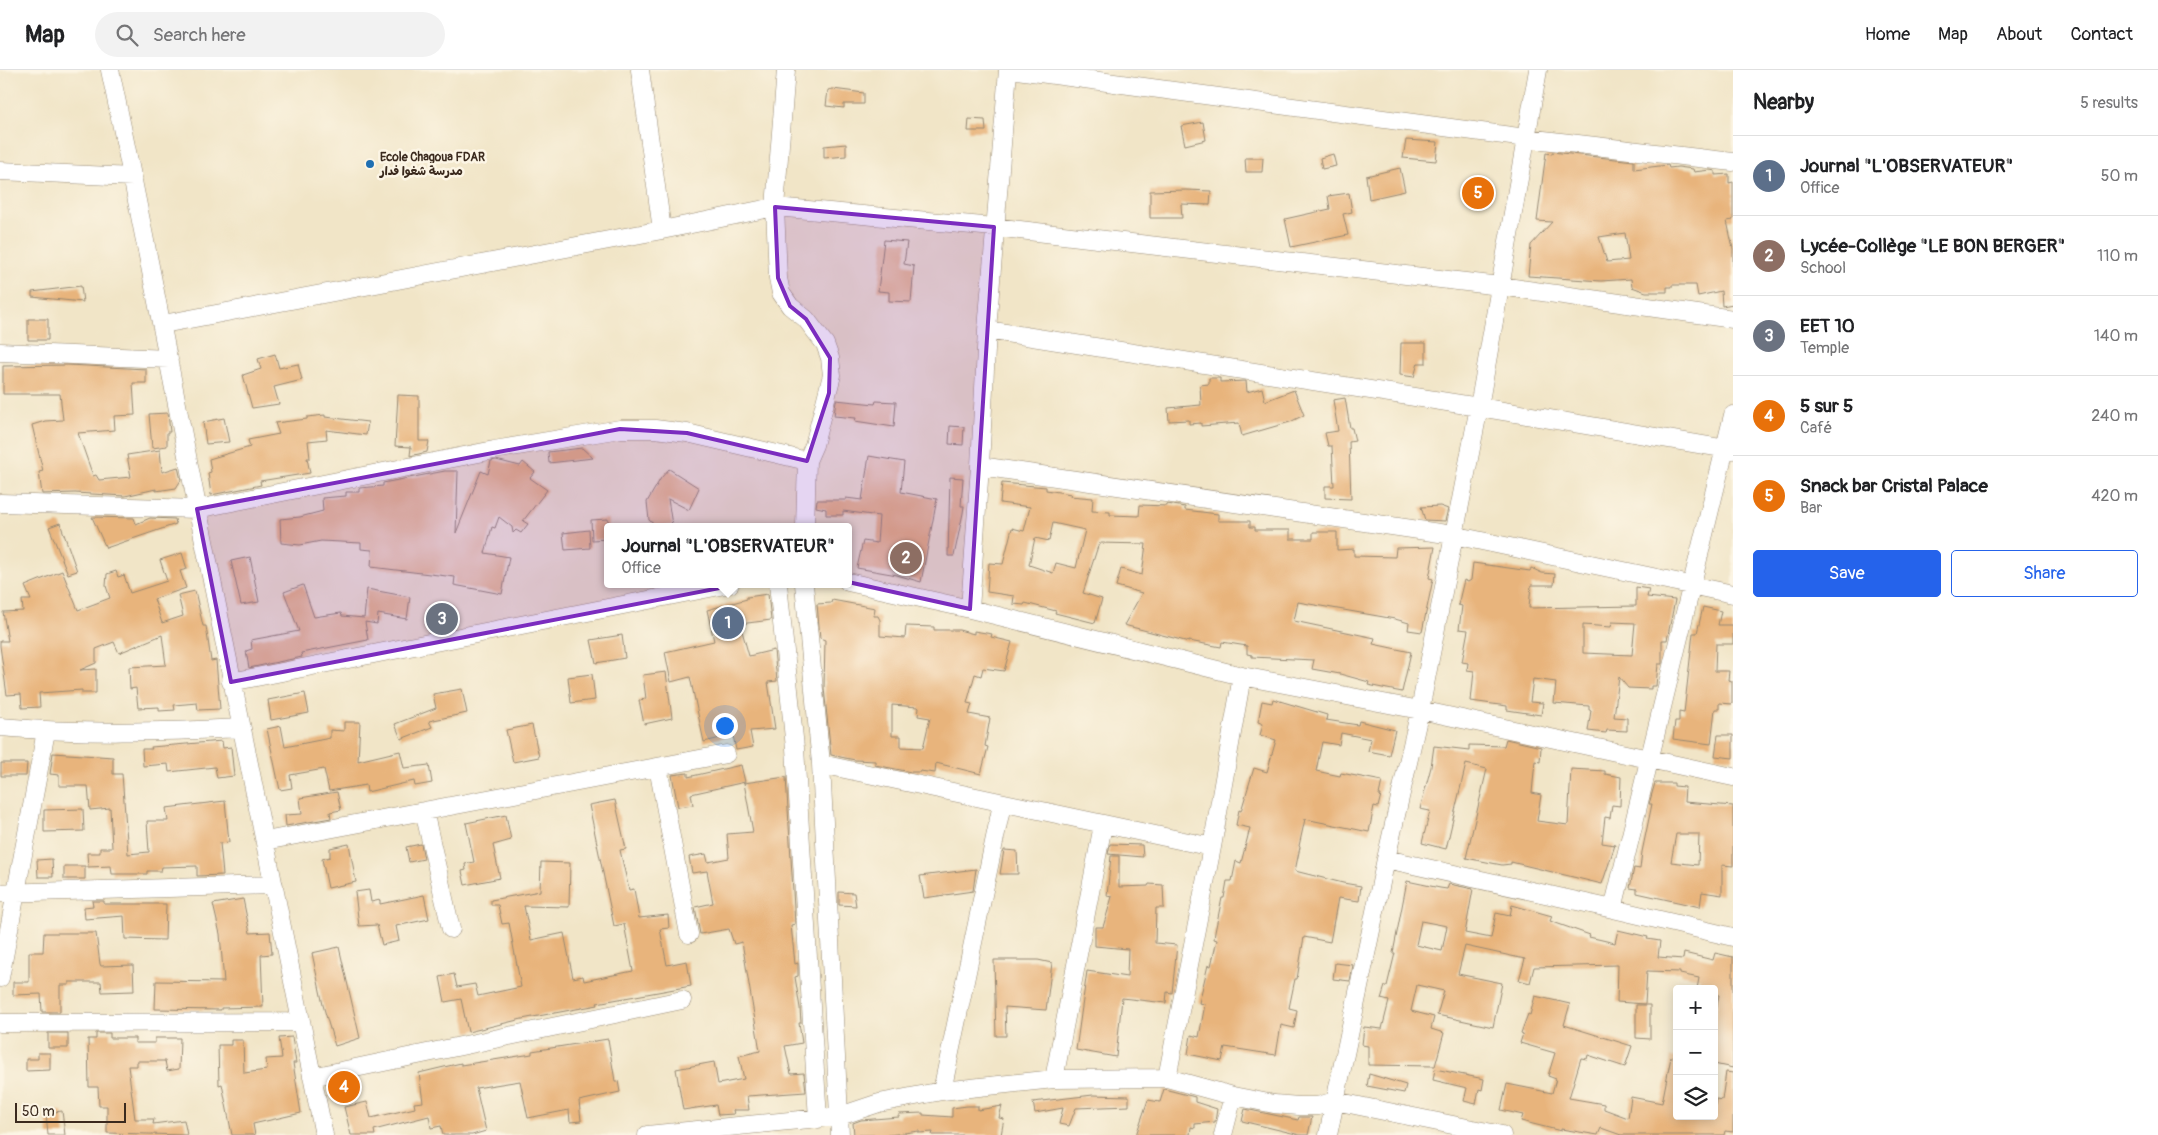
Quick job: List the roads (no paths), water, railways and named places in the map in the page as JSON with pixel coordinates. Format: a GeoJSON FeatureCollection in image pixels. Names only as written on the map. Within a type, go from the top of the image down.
{"type":"FeatureCollection","features":[{"type":"Feature","properties":{"kind":"street"},"geometry":{"type":"LineString","coordinates":[[110,70],[163,324],[197,509],[324,1135]]}},
{"type":"Feature","properties":{"kind":"street"},"geometry":{"type":"LineString","coordinates":[[640,70],[662,230]]}},
{"type":"Feature","properties":{"kind":"street"},"geometry":{"type":"LineString","coordinates":[[786,70],[775,206],[777,269],[781,293],[790,306],[806,319],[816,331],[830,358],[832,375],[829,394],[814,445],[807,461],[805,523]]}},
{"type":"Feature","properties":{"kind":"street"},"geometry":{"type":"LineString","coordinates":[[970,609],[980,466],[986,330],[1008,70]]}},
{"type":"Feature","properties":{"kind":"street"},"geometry":{"type":"LineString","coordinates":[[1017,70],[1526,138],[1733,162]]}},
{"type":"Feature","properties":{"kind":"street"},"geometry":{"type":"LineString","coordinates":[[1328,1135],[1386,859],[1420,710],[1479,407],[1538,70]]}},
{"type":"Feature","properties":{"kind":"street"},"geometry":{"type":"LineString","coordinates":[[0,171],[133,177]]}},
{"type":"Feature","properties":{"kind":"street"},"geometry":{"type":"LineString","coordinates":[[163,324],[662,230],[775,206],[994,227],[1500,286],[1733,319]]}},
{"type":"Feature","properties":{"kind":"street"},"geometry":{"type":"LineString","coordinates":[[986,330],[1479,407],[1729,449]]}},
{"type":"Feature","properties":{"kind":"street"},"geometry":{"type":"LineString","coordinates":[[0,352],[169,359]]}},
{"type":"Feature","properties":{"kind":"street"},"geometry":{"type":"LineString","coordinates":[[1613,909],[1691,586],[1729,449],[1733,416]]}},
{"type":"Feature","properties":{"kind":"street"},"geometry":{"type":"LineString","coordinates":[[0,503],[197,509],[494,450],[620,428],[654,428],[687,433],[807,461]]}},
{"type":"Feature","properties":{"kind":"street"},"geometry":{"type":"LineString","coordinates":[[980,466],[1453,535],[1733,594]]}},
{"type":"Feature","properties":{"kind":"street"},"geometry":{"type":"LineString","coordinates":[[852,583],[970,609],[1242,676],[1420,710],[1733,777]]}},
{"type":"Feature","properties":{"kind":"street"},"geometry":{"type":"LineString","coordinates":[[232,682],[710,588]]}},
{"type":"Feature","properties":{"kind":"street"},"geometry":{"type":"LineString","coordinates":[[778,588],[795,748],[818,1119]]}},
{"type":"Feature","properties":{"kind":"street"},"geometry":{"type":"LineString","coordinates":[[804,588],[821,764],[840,1135]]}},
{"type":"Feature","properties":{"kind":"street"},"geometry":{"type":"LineString","coordinates":[[1167,1078],[1212,847],[1242,676]]}},
{"type":"Feature","properties":{"kind":"street"},"geometry":{"type":"LineString","coordinates":[[0,727],[46,731],[168,732],[242,728]]}},
{"type":"Feature","properties":{"kind":"street"},"geometry":{"type":"LineString","coordinates":[[0,978],[7,893],[46,731]]}},
{"type":"Feature","properties":{"kind":"street"},"geometry":{"type":"LineString","coordinates":[[265,842],[726,754]]}},
{"type":"Feature","properties":{"kind":"street"},"geometry":{"type":"LineString","coordinates":[[821,764],[1002,804],[1212,847]]}},
{"type":"Feature","properties":{"kind":"street"},"geometry":{"type":"LineString","coordinates":[[658,767],[689,934]]}},
{"type":"Feature","properties":{"kind":"street"},"geometry":{"type":"LineString","coordinates":[[942,1091],[1002,804]]}},
{"type":"Feature","properties":{"kind":"street"},"geometry":{"type":"LineString","coordinates":[[424,811],[451,929]]}},
{"type":"Feature","properties":{"kind":"street"},"geometry":{"type":"LineString","coordinates":[[1054,1079],[1103,825]]}},
{"type":"Feature","properties":{"kind":"street"},"geometry":{"type":"LineString","coordinates":[[1386,859],[1733,937]]}},
{"type":"Feature","properties":{"kind":"street"},"geometry":{"type":"LineString","coordinates":[[7,893],[274,885]]}},
{"type":"Feature","properties":{"kind":"street"},"geometry":{"type":"LineString","coordinates":[[806,925],[830,923]]}},
{"type":"Feature","properties":{"kind":"street"},"geometry":{"type":"LineString","coordinates":[[312,1077],[682,1000]]}},
{"type":"Feature","properties":{"kind":"street"},"geometry":{"type":"LineString","coordinates":[[0,1022],[301,1022]]}},
{"type":"Feature","properties":{"kind":"street"},"geometry":{"type":"LineString","coordinates":[[647,1135],[840,1116],[879,1103],[942,1091],[1054,1079],[1167,1078],[1232,1096],[1299,1106],[1318,1106],[1335,1101],[1502,1135]]}},
{"type":"Feature","properties":{"kind":"street"},"geometry":{"type":"LineString","coordinates":[[1223,1135],[1232,1096]]}},
{"type":"Feature","properties":{"kind":"place","name":"Ecole Chagoua FDAR مدرسة شغوا فدار"},"geometry":{"type":"Point","coordinates":[370,164]}},
{"type":"Feature","properties":{"kind":"place","name":"Snack bar Cristal Palace"},"geometry":{"type":"Point","coordinates":[1478,193]}},
{"type":"Feature","properties":{"kind":"place","name":"Lycée-Collège \"LE BON BERGER\""},"geometry":{"type":"Point","coordinates":[906,558]}},
{"type":"Feature","properties":{"kind":"place","name":"EET 10"},"geometry":{"type":"Point","coordinates":[442,619]}},
{"type":"Feature","properties":{"kind":"place","name":"Journal \"L'OBSERVATEUR\""},"geometry":{"type":"Point","coordinates":[728,623]}},
{"type":"Feature","properties":{"kind":"place","name":"5 sur 5"},"geometry":{"type":"Point","coordinates":[344,1087]}}]}
